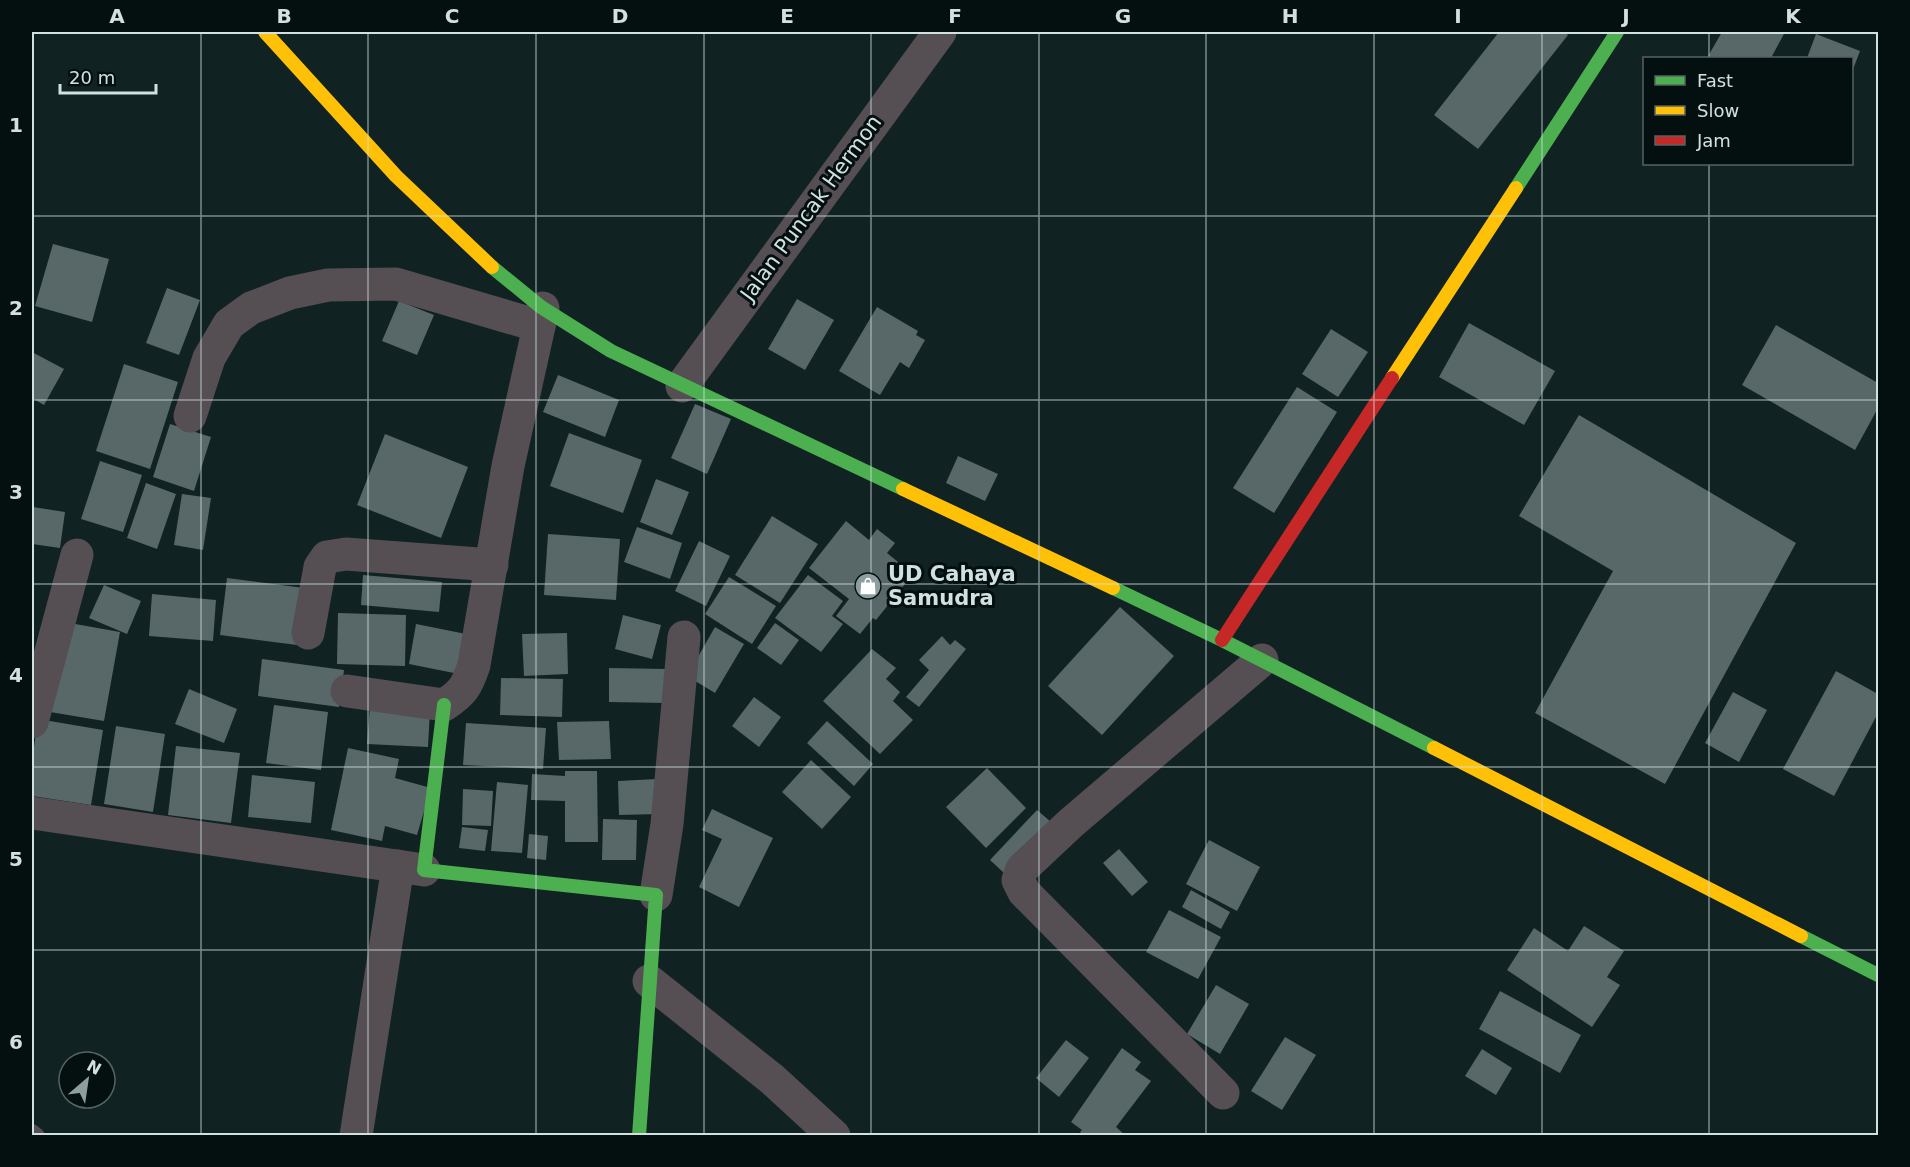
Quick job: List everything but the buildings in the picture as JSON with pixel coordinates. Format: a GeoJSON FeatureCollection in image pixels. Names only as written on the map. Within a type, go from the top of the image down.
{"type":"FeatureCollection","features":[{"type":"Feature","properties":{"kind":"street"},"geometry":{"type":"LineString","coordinates":[[265,32],[362,141],[469,249],[541,317]]}},
{"type":"Feature","properties":{"kind":"street","name":"Jalan Puncak Hermon"},"geometry":{"type":"LineString","coordinates":[[682,386],[940,32]]}},
{"type":"Feature","properties":{"kind":"street"},"geometry":{"type":"LineString","coordinates":[[1222,640],[1617,32]]}},
{"type":"Feature","properties":{"kind":"street"},"geometry":{"type":"LineString","coordinates":[[190,416],[210,358],[228,324],[251,308],[290,293],[328,285],[396,284],[541,317],[682,386],[1222,640],[1878,975]]}},
{"type":"Feature","properties":{"kind":"street"},"geometry":{"type":"LineString","coordinates":[[347,691],[444,705],[467,686],[474,665],[508,466],[541,317]]}},
{"type":"Feature","properties":{"kind":"street"},"geometry":{"type":"LineString","coordinates":[[308,633],[320,567],[327,557],[346,554],[492,565]]}},
{"type":"Feature","properties":{"kind":"street"},"geometry":{"type":"LineString","coordinates":[[32,722],[77,555]]}},
{"type":"Feature","properties":{"kind":"street"},"geometry":{"type":"LineString","coordinates":[[639,1136],[656,895],[668,824],[684,637]]}},
{"type":"Feature","properties":{"kind":"street"},"geometry":{"type":"LineString","coordinates":[[1223,1093],[1024,892],[1018,880],[1022,869],[1071,823],[1262,660]]}},
{"type":"Feature","properties":{"kind":"street"},"geometry":{"type":"LineString","coordinates":[[357,1136],[444,705]]}},
{"type":"Feature","properties":{"kind":"street"},"geometry":{"type":"LineString","coordinates":[[32,813],[411,868],[656,895]]}},
{"type":"Feature","properties":{"kind":"street"},"geometry":{"type":"LineString","coordinates":[[649,981],[772,1080],[834,1136]]}},
{"type":"Feature","properties":{"kind":"lane"},"geometry":{"type":"LineString","coordinates":[[32,1132],[37,1136]]}},
{"type":"Feature","properties":{"kind":"traffic: fast"},"geometry":{"type":"LineString","coordinates":[[1516,188],[1617,32]]}},
{"type":"Feature","properties":{"kind":"traffic: fast"},"geometry":{"type":"LineString","coordinates":[[492,267],[541,307],[611,351],[903,489]]}},
{"type":"Feature","properties":{"kind":"traffic: fast"},"geometry":{"type":"LineString","coordinates":[[1113,588],[1222,640],[1434,748]]}},
{"type":"Feature","properties":{"kind":"traffic: fast"},"geometry":{"type":"LineString","coordinates":[[444,705],[424,870],[656,895],[639,1136]]}},
{"type":"Feature","properties":{"kind":"traffic: fast"},"geometry":{"type":"LineString","coordinates":[[1801,936],[1878,975]]}},
{"type":"Feature","properties":{"kind":"traffic: slow"},"geometry":{"type":"LineString","coordinates":[[265,32],[396,176],[492,267]]}},
{"type":"Feature","properties":{"kind":"traffic: slow"},"geometry":{"type":"LineString","coordinates":[[1392,378],[1516,188]]}},
{"type":"Feature","properties":{"kind":"traffic: slow"},"geometry":{"type":"LineString","coordinates":[[903,489],[1113,588]]}},
{"type":"Feature","properties":{"kind":"traffic: slow"},"geometry":{"type":"LineString","coordinates":[[1434,748],[1801,936]]}},
{"type":"Feature","properties":{"kind":"traffic: jam"},"geometry":{"type":"LineString","coordinates":[[1222,640],[1392,378]]}},
{"type":"Feature","properties":{"kind":"place","name":"UD Cahaya Samudra"},"geometry":{"type":"Point","coordinates":[868,586]}}]}
